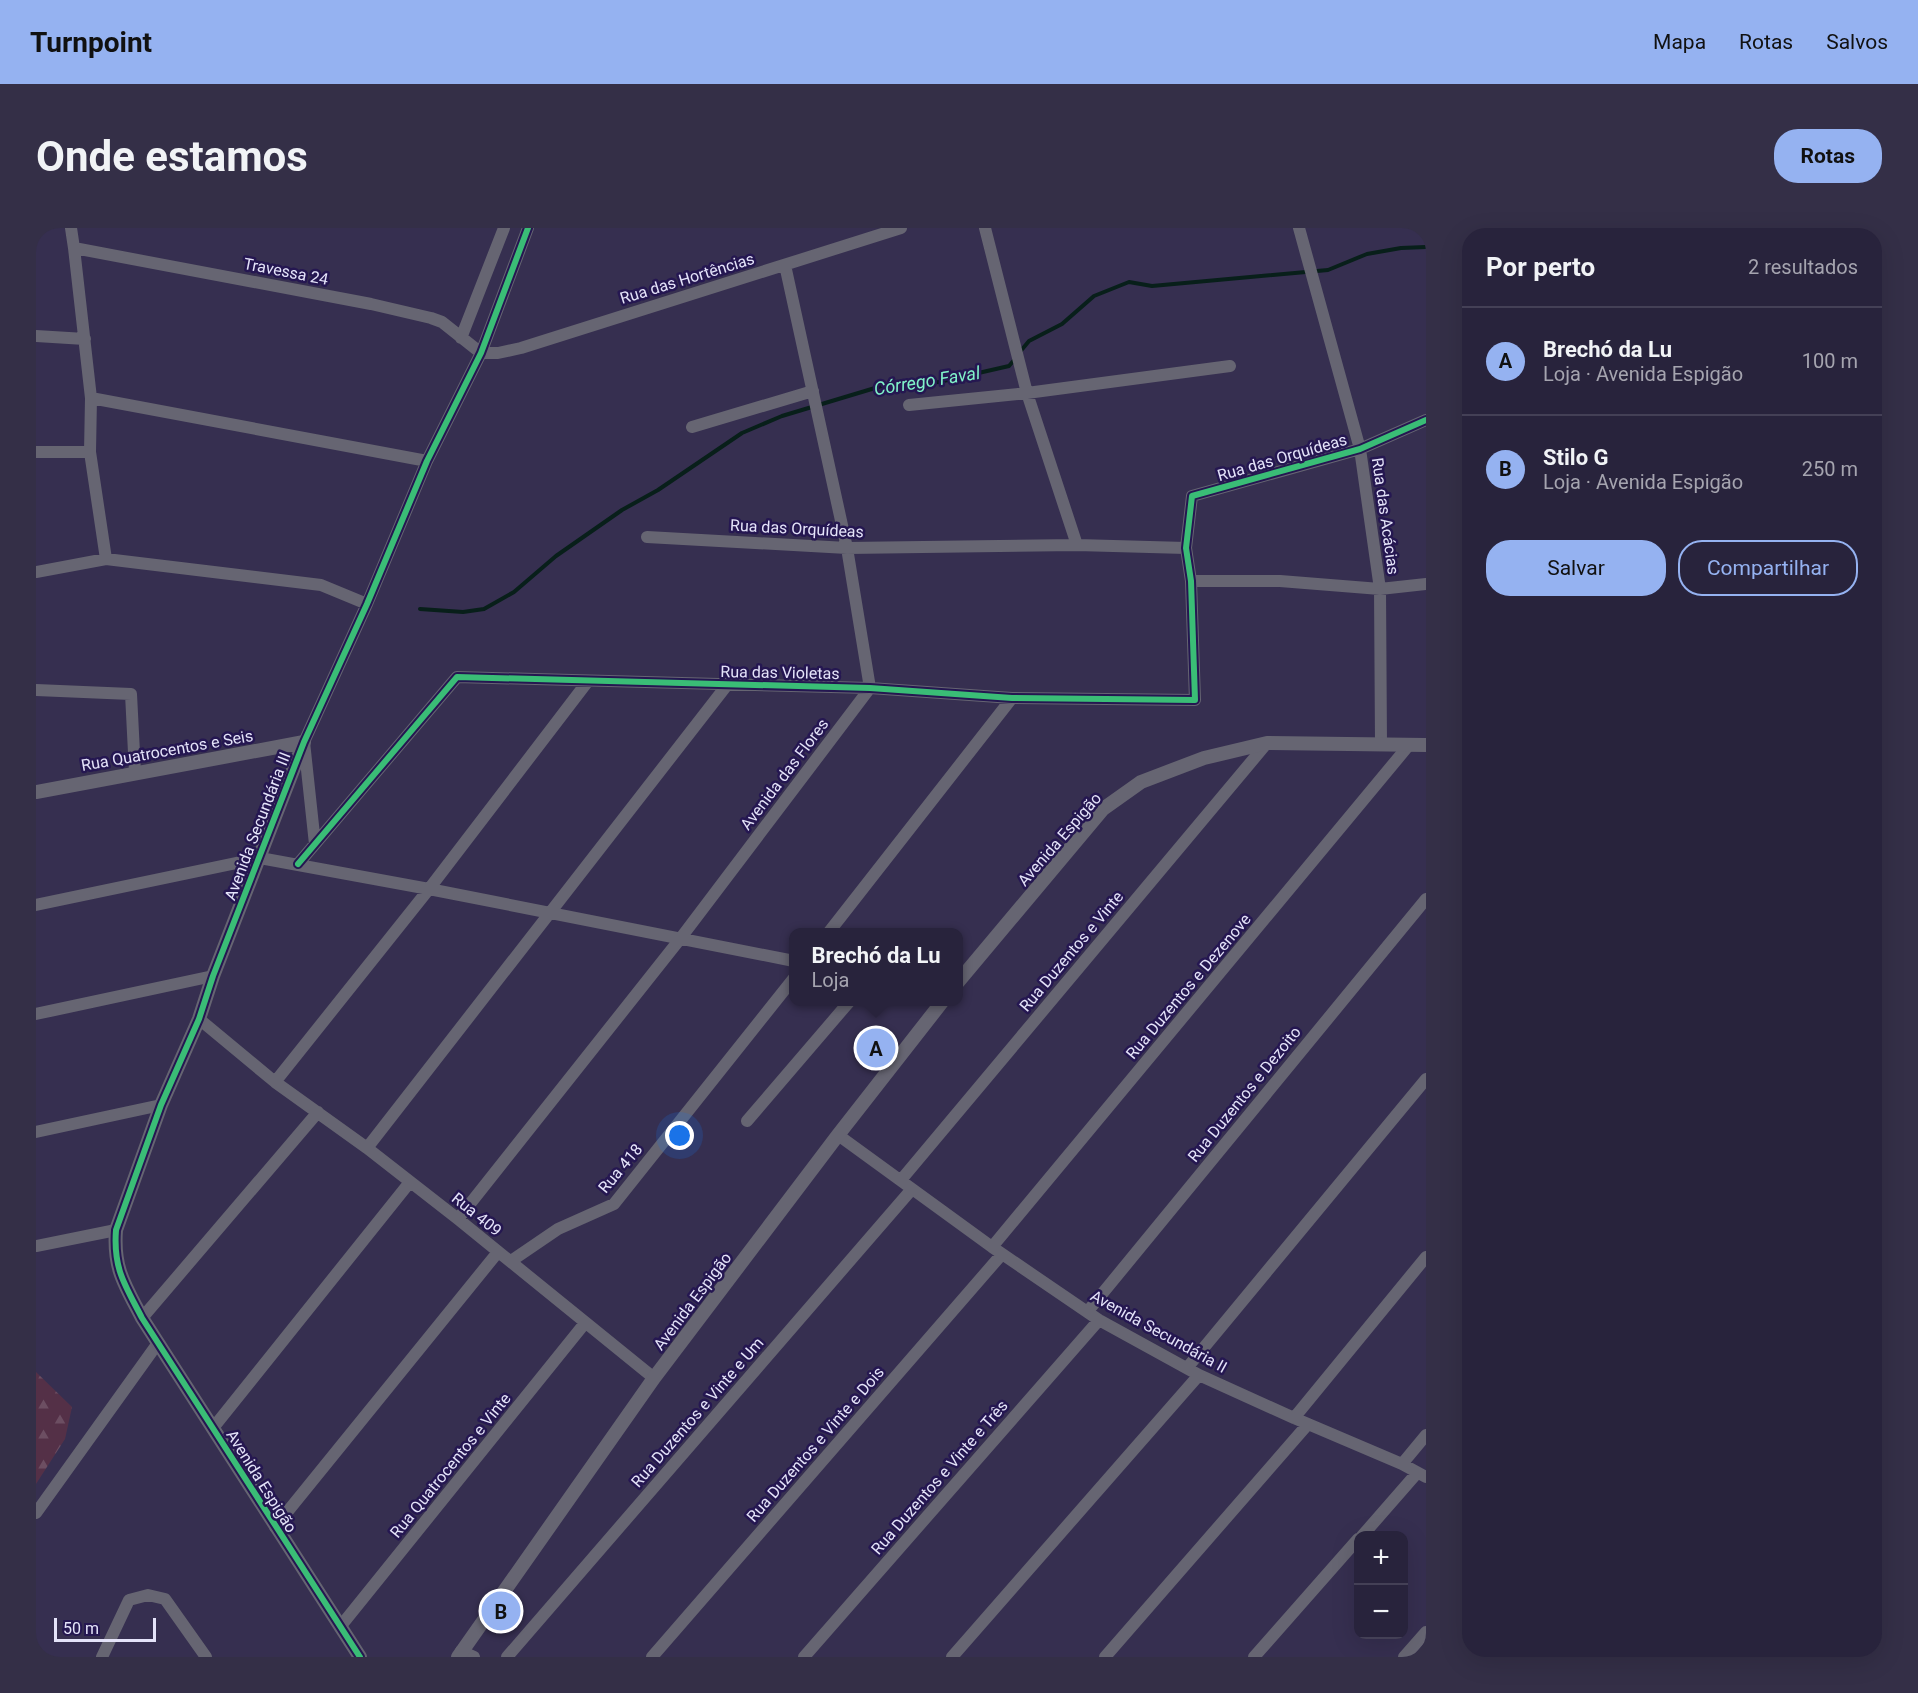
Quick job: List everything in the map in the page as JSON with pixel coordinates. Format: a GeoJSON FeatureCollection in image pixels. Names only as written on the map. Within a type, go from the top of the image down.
{"type":"FeatureCollection","features":[{"type":"Feature","properties":{"kind":"street"},"geometry":{"type":"LineString","coordinates":[[70,228],[91,398],[90,452],[106,559]]}},
{"type":"Feature","properties":{"kind":"street"},"geometry":{"type":"LineString","coordinates":[[461,338],[504,228]]}},
{"type":"Feature","properties":{"kind":"street","name":"Avenida Secundária III"},"geometry":{"type":"LineString","coordinates":[[142,1318],[119,1272],[114,1251],[116,1230],[161,1105],[199,1019],[213,976],[304,742],[367,604],[427,461],[481,353],[528,228]]}},
{"type":"Feature","properties":{"kind":"street","name":"Rua das Hortências"},"geometry":{"type":"LineString","coordinates":[[481,353],[498,353],[521,348],[899,228]]}},
{"type":"Feature","properties":{"kind":"street"},"geometry":{"type":"LineString","coordinates":[[985,228],[1027,393],[1077,545]]}},
{"type":"Feature","properties":{"kind":"street","name":"Rua das Acácias"},"geometry":{"type":"LineString","coordinates":[[1299,228],[1360,449],[1380,589],[1380,744]]}},
{"type":"Feature","properties":{"kind":"street","name":"Travessa 24"},"geometry":{"type":"LineString","coordinates":[[74,248],[371,304],[431,318],[442,322],[481,353]]}},
{"type":"Feature","properties":{"kind":"street"},"geometry":{"type":"LineString","coordinates":[[785,265],[847,548],[870,688]]}},
{"type":"Feature","properties":{"kind":"street"},"geometry":{"type":"LineString","coordinates":[[36,336],[85,339]]}},
{"type":"Feature","properties":{"kind":"street"},"geometry":{"type":"LineString","coordinates":[[909,405],[1027,393],[1230,366]]}},
{"type":"Feature","properties":{"kind":"street"},"geometry":{"type":"LineString","coordinates":[[692,428],[813,391]]}},
{"type":"Feature","properties":{"kind":"street"},"geometry":{"type":"LineString","coordinates":[[91,398],[427,461]]}},
{"type":"Feature","properties":{"kind":"street","name":"Rua das Orquídeas"},"geometry":{"type":"LineString","coordinates":[[647,537],[847,548],[1077,545],[1186,548],[1192,496],[1360,449],[1426,420]]}},
{"type":"Feature","properties":{"kind":"street"},"geometry":{"type":"LineString","coordinates":[[36,452],[90,452]]}},
{"type":"Feature","properties":{"kind":"street","name":"Rua das Violetas"},"geometry":{"type":"LineString","coordinates":[[298,864],[457,677],[870,688],[1012,698],[1195,700],[1191,581],[1186,548]]}},
{"type":"Feature","properties":{"kind":"street"},"geometry":{"type":"LineString","coordinates":[[36,572],[106,559],[321,585],[367,604]]}},
{"type":"Feature","properties":{"kind":"street"},"geometry":{"type":"LineString","coordinates":[[1191,581],[1280,581],[1380,589],[1426,584]]}},
{"type":"Feature","properties":{"kind":"street"},"geometry":{"type":"LineString","coordinates":[[275,1082],[429,889],[588,681]]}},
{"type":"Feature","properties":{"kind":"street"},"geometry":{"type":"LineString","coordinates":[[367,1148],[727,684]]}},
{"type":"Feature","properties":{"kind":"street","name":"Avenida das Flores"},"geometry":{"type":"LineString","coordinates":[[458,1219],[680,939],[870,688]]}},
{"type":"Feature","properties":{"kind":"street"},"geometry":{"type":"LineString","coordinates":[[36,690],[130,694],[135,772]]}},
{"type":"Feature","properties":{"kind":"street"},"geometry":{"type":"LineString","coordinates":[[833,928],[1012,698]]}},
{"type":"Feature","properties":{"kind":"street"},"geometry":{"type":"LineString","coordinates":[[304,742],[315,844]]}},
{"type":"Feature","properties":{"kind":"street","name":"Rua Quatrocentos e Seis"},"geometry":{"type":"LineString","coordinates":[[36,792],[304,742]]}},
{"type":"Feature","properties":{"kind":"street","name":"Avenida Espigão"},"geometry":{"type":"LineString","coordinates":[[963,976],[1103,809],[1141,782],[1204,758],[1267,743],[1426,745]]}},
{"type":"Feature","properties":{"kind":"street","name":"Rua Duzentos e Vinte"},"geometry":{"type":"LineString","coordinates":[[901,1180],[1267,743]]}},
{"type":"Feature","properties":{"kind":"street","name":"Rua Duzentos e Dezenove"},"geometry":{"type":"LineString","coordinates":[[997,1250],[1409,745]]}},
{"type":"Feature","properties":{"kind":"street"},"geometry":{"type":"LineString","coordinates":[[36,905],[260,858],[789,960]]}},
{"type":"Feature","properties":{"kind":"street","name":"Rua Duzentos e Dezoito"},"geometry":{"type":"LineString","coordinates":[[1088,1311],[1426,899]]}},
{"type":"Feature","properties":{"kind":"street"},"geometry":{"type":"LineString","coordinates":[[36,1014],[213,976]]}},
{"type":"Feature","properties":{"kind":"street","name":"Rua 418"},"geometry":{"type":"LineString","coordinates":[[511,1261],[558,1229],[614,1204],[789,984]]}},
{"type":"Feature","properties":{"kind":"street"},"geometry":{"type":"LineString","coordinates":[[747,1121],[846,1006]]}},
{"type":"Feature","properties":{"kind":"street","name":"Avenida Espigão"},"geometry":{"type":"LineString","coordinates":[[465,1655],[654,1378],[939,1006]]}},
{"type":"Feature","properties":{"kind":"street","name":"Rua 409"},"geometry":{"type":"LineString","coordinates":[[199,1019],[275,1082],[367,1148],[458,1219],[654,1378]]}},
{"type":"Feature","properties":{"kind":"street"},"geometry":{"type":"LineString","coordinates":[[1187,1368],[1426,1080]]}},
{"type":"Feature","properties":{"kind":"street"},"geometry":{"type":"LineString","coordinates":[[36,1132],[161,1105]]}},
{"type":"Feature","properties":{"kind":"street"},"geometry":{"type":"LineString","coordinates":[[142,1318],[318,1112]]}},
{"type":"Feature","properties":{"kind":"street","name":"Avenida Secundária II"},"geometry":{"type":"LineString","coordinates":[[838,1135],[997,1250],[1099,1320],[1199,1375],[1402,1464],[1422,1475]]}},
{"type":"Feature","properties":{"kind":"street"},"geometry":{"type":"LineString","coordinates":[[213,1428],[410,1182]]}},
{"type":"Feature","properties":{"kind":"street","name":"Rua Duzentos e Vinte e Um"},"geometry":{"type":"LineString","coordinates":[[507,1657],[912,1189]]}},
{"type":"Feature","properties":{"kind":"street"},"geometry":{"type":"LineString","coordinates":[[36,1246],[116,1230]]}},
{"type":"Feature","properties":{"kind":"street","name":"Rua Duzentos e Vinte e Dois"},"geometry":{"type":"LineString","coordinates":[[652,1657],[997,1250]]}},
{"type":"Feature","properties":{"kind":"street"},"geometry":{"type":"LineString","coordinates":[[276,1527],[498,1252]]}},
{"type":"Feature","properties":{"kind":"street"},"geometry":{"type":"LineString","coordinates":[[1294,1418],[1426,1257]]}},
{"type":"Feature","properties":{"kind":"street","name":"Avenida Espigão"},"geometry":{"type":"LineString","coordinates":[[142,1318],[360,1657]]}},
{"type":"Feature","properties":{"kind":"street","name":"Rua Duzentos e Vinte e Três"},"geometry":{"type":"LineString","coordinates":[[804,1657],[1099,1320]]}},
{"type":"Feature","properties":{"kind":"street","name":"Rua Quatrocentos e Vinte"},"geometry":{"type":"LineString","coordinates":[[340,1627],[585,1323]]}},
{"type":"Feature","properties":{"kind":"street"},"geometry":{"type":"LineString","coordinates":[[36,1514],[158,1342]]}},
{"type":"Feature","properties":{"kind":"street"},"geometry":{"type":"LineString","coordinates":[[952,1657],[1199,1375]]}},
{"type":"Feature","properties":{"kind":"street"},"geometry":{"type":"LineString","coordinates":[[1105,1657],[1308,1424]]}},
{"type":"Feature","properties":{"kind":"street"},"geometry":{"type":"LineString","coordinates":[[1402,1464],[1426,1435]]}},
{"type":"Feature","properties":{"kind":"street"},"geometry":{"type":"LineString","coordinates":[[1367,1531],[1422,1475]]}},
{"type":"Feature","properties":{"kind":"street"},"geometry":{"type":"LineString","coordinates":[[1254,1657],[1354,1545]]}},
{"type":"Feature","properties":{"kind":"street"},"geometry":{"type":"LineString","coordinates":[[102,1657],[129,1599],[148,1595],[165,1599],[206,1657]]}},
{"type":"Feature","properties":{"kind":"street"},"geometry":{"type":"LineString","coordinates":[[1404,1657],[1426,1632]]}},
{"type":"Feature","properties":{"kind":"green space"},"geometry":{"type":"Polygon","coordinates":[[[36,1372],[72,1407],[65,1439],[36,1484],[36,1372]]]}},
{"type":"Feature","properties":{"kind":"waterway","name":"Córrego Faval"},"geometry":{"type":"LineString","coordinates":[[1019,353],[1029,341],[1062,324],[1094,296],[1129,282],[1152,286],[1328,270],[1367,254],[1401,248],[1426,247]]}},
{"type":"Feature","properties":{"kind":"waterway","name":"Córrego Faval"},"geometry":{"type":"LineString","coordinates":[[420,609],[463,612],[484,609],[514,592],[556,556],[622,510],[658,490],[742,433],[782,416],[885,385],[939,382],[1009,366],[1015,359]]}},
{"type":"Feature","properties":{"kind":"cycle path"},"geometry":{"type":"LineString","coordinates":[[360,1657],[142,1318],[118,1266],[116,1230],[161,1105],[199,1019],[213,976],[304,742],[367,604],[427,461],[481,353],[528,228]]}},
{"type":"Feature","properties":{"kind":"cycle path"},"geometry":{"type":"LineString","coordinates":[[298,864],[457,677],[870,688],[1012,698],[1195,700],[1191,581],[1186,548],[1192,496],[1360,449],[1426,420]]}},
{"type":"Feature","properties":{"kind":"place","name":"Brechó da Lu"},"geometry":{"type":"Point","coordinates":[876,1048]}},
{"type":"Feature","properties":{"kind":"place","name":"Stilo G"},"geometry":{"type":"Point","coordinates":[501,1611]}}]}
